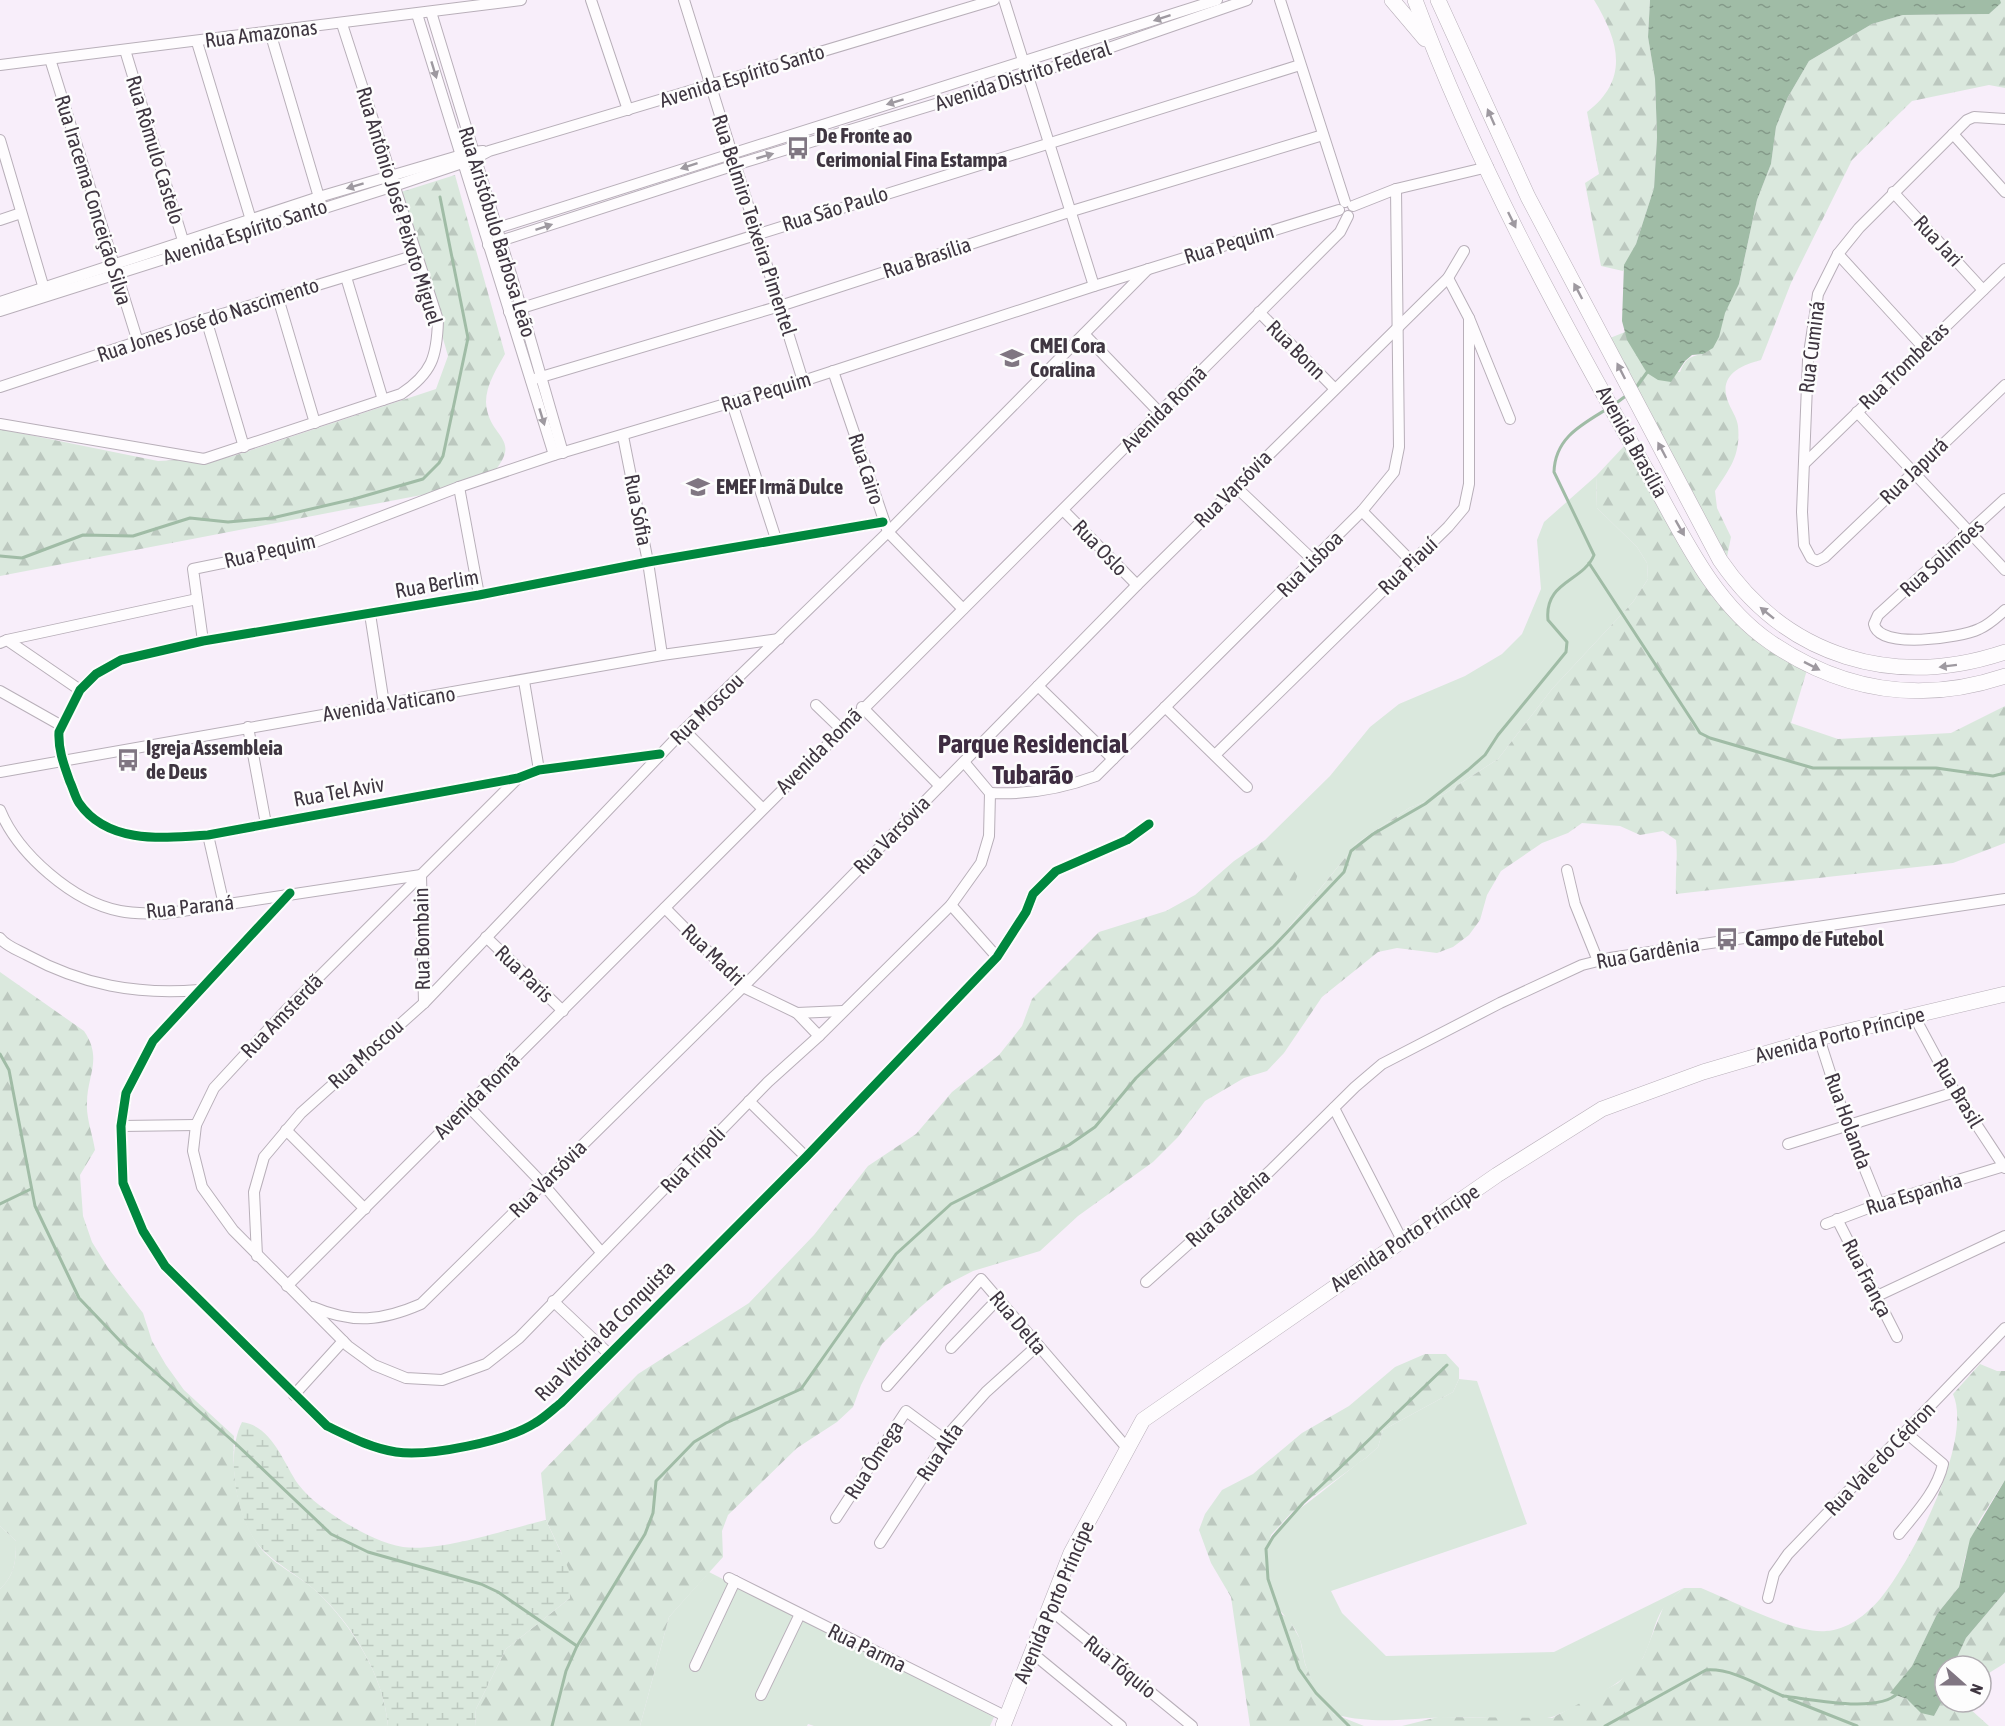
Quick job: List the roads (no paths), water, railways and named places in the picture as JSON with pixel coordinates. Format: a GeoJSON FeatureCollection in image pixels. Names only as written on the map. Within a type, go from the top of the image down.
{"type":"FeatureCollection","features":[{"type":"Feature","properties":{"kind":"street","name":"Rua Amazonas"},"geometry":{"type":"LineString","coordinates":[[0,65],[521,0]]}},
{"type":"Feature","properties":{"kind":"street"},"geometry":{"type":"LineString","coordinates":[[591,0],[628,110]]}},
{"type":"Feature","properties":{"kind":"street","name":"Rua Belmiro Teixeira Pimentel"},"geometry":{"type":"LineString","coordinates":[[684,0],[803,381]]}},
{"type":"Feature","properties":{"kind":"street","name":"Avenida Espírito Santo"},"geometry":{"type":"LineString","coordinates":[[0,302],[45,292],[320,202],[994,0]]}},
{"type":"Feature","properties":{"kind":"street"},"geometry":{"type":"LineString","coordinates":[[1004,0],[1051,142],[1094,285]]}},
{"type":"Feature","properties":{"kind":"street","name":"Avenida Distrito Federal"},"geometry":{"type":"LineString","coordinates":[[485,232],[1217,0]]}},
{"type":"Feature","properties":{"kind":"street","name":"Avenida Distrito Federal"},"geometry":{"type":"LineString","coordinates":[[488,245],[735,165],[1028,76],[1247,0]]}},
{"type":"Feature","properties":{"kind":"street"},"geometry":{"type":"LineString","coordinates":[[1280,0],[1346,209]]}},
{"type":"Feature","properties":{"kind":"street"},"geometry":{"type":"LineString","coordinates":[[1392,0],[1433,48]]}},
{"type":"Feature","properties":{"kind":"street","name":"Avenida Brasília"},"geometry":{"type":"LineString","coordinates":[[1415,0],[1433,48],[1550,295],[1620,423],[1709,577],[1744,620],[1769,641],[1837,677],[1893,691],[1936,692],[1966,687],[2005,676]]}},
{"type":"Feature","properties":{"kind":"street","name":"Avenida Brasília"},"geometry":{"type":"LineString","coordinates":[[1438,0],[1528,197],[1720,560],[1746,593],[1782,625],[1836,653],[1891,668],[1923,669],[1956,666],[2005,652]]}},
{"type":"Feature","properties":{"kind":"street","name":"Rua Aristóbulo Barbosa Leão"},"geometry":{"type":"LineString","coordinates":[[431,12],[473,156],[522,307],[536,379],[558,454]]}},
{"type":"Feature","properties":{"kind":"street"},"geometry":{"type":"LineString","coordinates":[[417,14],[509,312],[536,379]]}},
{"type":"Feature","properties":{"kind":"street","name":"Rua Antônio José Peixoto Miguel"},"geometry":{"type":"LineString","coordinates":[[0,424],[204,459],[401,394],[421,381],[437,350],[438,320],[342,24]]}},
{"type":"Feature","properties":{"kind":"street"},"geometry":{"type":"LineString","coordinates":[[270,32],[320,202]]}},
{"type":"Feature","properties":{"kind":"street"},"geometry":{"type":"LineString","coordinates":[[196,42],[251,220]]}},
{"type":"Feature","properties":{"kind":"street","name":"Rua Rômulo Castelo"},"geometry":{"type":"LineString","coordinates":[[125,50],[185,247]]}},
{"type":"Feature","properties":{"kind":"street","name":"Rua Iracema Conceição Silva"},"geometry":{"type":"LineString","coordinates":[[50,59],[138,342]]}},
{"type":"Feature","properties":{"kind":"street","name":"Rua São Paulo"},"geometry":{"type":"LineString","coordinates":[[509,312],[1300,65]]}},
{"type":"Feature","properties":{"kind":"street","name":"Rua Cuminá"},"geometry":{"type":"LineString","coordinates":[[1825,557],[1817,561],[1811,558],[1803,538],[1804,414],[1814,313],[1824,277],[1838,254],[1893,192],[1953,134],[1974,117],[2005,119]]}},
{"type":"Feature","properties":{"kind":"street"},"geometry":{"type":"LineString","coordinates":[[1953,134],[2005,192]]}},
{"type":"Feature","properties":{"kind":"street","name":"Rua Brasília"},"geometry":{"type":"LineString","coordinates":[[536,379],[780,306],[1072,211],[1323,135]]}},
{"type":"Feature","properties":{"kind":"street"},"geometry":{"type":"LineString","coordinates":[[0,140],[45,292]]}},
{"type":"Feature","properties":{"kind":"street","name":"Rua Pequim"},"geometry":{"type":"LineString","coordinates":[[197,599],[193,569],[305,546],[459,487],[558,454],[803,381],[1094,285],[1346,209],[1396,189],[1488,166]]}},
{"type":"Feature","properties":{"kind":"street","name":"Rua Lisboa"},"geometry":{"type":"LineString","coordinates":[[990,793],[1038,792],[1067,786],[1096,776],[1362,511],[1389,481],[1398,456],[1400,325],[1396,189]]}},
{"type":"Feature","properties":{"kind":"street","name":"Rua Jari"},"geometry":{"type":"LineString","coordinates":[[1893,192],[1983,290]]}},
{"type":"Feature","properties":{"kind":"street","name":"Avenida Espírito Santo"},"geometry":{"type":"LineString","coordinates":[[185,247],[251,220],[320,202]]}},
{"type":"Feature","properties":{"kind":"street","name":"Avenida Romã"},"geometry":{"type":"LineString","coordinates":[[287,1286],[563,1011],[862,707],[1063,510],[1340,232],[1346,209]]}},
{"type":"Feature","properties":{"kind":"street"},"geometry":{"type":"LineString","coordinates":[[0,220],[21,213]]}},
{"type":"Feature","properties":{"kind":"street","name":"Rua Varsóvia"},"geometry":{"type":"LineString","coordinates":[[308,1304],[340,1316],[370,1320],[387,1318],[421,1304],[742,987],[1334,388],[1448,278],[1464,251]]}},
{"type":"Feature","properties":{"kind":"street"},"geometry":{"type":"LineString","coordinates":[[1838,254],[1924,348]]}},
{"type":"Feature","properties":{"kind":"street","name":"Rua Jones José do Nascimento"},"geometry":{"type":"LineString","coordinates":[[0,387],[206,319],[416,255]]}},
{"type":"Feature","properties":{"kind":"street","name":"Rua Moscou"},"geometry":{"type":"LineString","coordinates":[[257,1256],[254,1192],[264,1157],[301,1113],[423,1003],[660,754],[779,639],[885,527],[1148,269]]}},
{"type":"Feature","properties":{"kind":"street","name":"Rua Trombetas"},"geometry":{"type":"LineString","coordinates":[[1804,464],[2005,269]]}},
{"type":"Feature","properties":{"kind":"street"},"geometry":{"type":"LineString","coordinates":[[346,277],[383,400]]}},
{"type":"Feature","properties":{"kind":"street"},"geometry":{"type":"LineString","coordinates":[[1448,278],[1469,318],[1510,419]]}},
{"type":"Feature","properties":{"kind":"street","name":"Avenida Espírito Santo"},"geometry":{"type":"LineString","coordinates":[[0,311],[45,292]]}},
{"type":"Feature","properties":{"kind":"street"},"geometry":{"type":"LineString","coordinates":[[278,298],[315,423]]}},
{"type":"Feature","properties":{"kind":"street","name":"Rua Bonn"},"geometry":{"type":"LineString","coordinates":[[1258,312],[1334,388]]}},
{"type":"Feature","properties":{"kind":"street","name":"Rua Piauí"},"geometry":{"type":"LineString","coordinates":[[1215,755],[1448,527],[1466,502],[1470,401],[1469,318]]}},
{"type":"Feature","properties":{"kind":"street"},"geometry":{"type":"LineString","coordinates":[[206,319],[244,447]]}},
{"type":"Feature","properties":{"kind":"street"},"geometry":{"type":"LineString","coordinates":[[1084,334],[1160,412]]}},
{"type":"Feature","properties":{"kind":"street","name":"Rua Cairo"},"geometry":{"type":"LineString","coordinates":[[833,371],[885,527],[963,609]]}},
{"type":"Feature","properties":{"kind":"street","name":"Rua Japurá"},"geometry":{"type":"LineString","coordinates":[[1825,557],[2005,385]]}},
{"type":"Feature","properties":{"kind":"street"},"geometry":{"type":"LineString","coordinates":[[732,403],[776,539]]}},
{"type":"Feature","properties":{"kind":"street"},"geometry":{"type":"LineString","coordinates":[[1857,412],[2005,570]]}},
{"type":"Feature","properties":{"kind":"street","name":"Rua Sófia"},"geometry":{"type":"LineString","coordinates":[[623,436],[648,562],[662,656]]}},
{"type":"Feature","properties":{"kind":"street"},"geometry":{"type":"LineString","coordinates":[[459,487],[479,595]]}},
{"type":"Feature","properties":{"kind":"street"},"geometry":{"type":"LineString","coordinates":[[1236,488],[1313,560]]}},
{"type":"Feature","properties":{"kind":"street","name":"Rua Solimões"},"geometry":{"type":"LineString","coordinates":[[2005,499],[1878,615],[1875,628],[1883,636],[1893,639],[1923,639],[1978,630],[2005,610]]}},
{"type":"Feature","properties":{"kind":"street","name":"Rua Oslo"},"geometry":{"type":"LineString","coordinates":[[1063,510],[1137,585]]}},
{"type":"Feature","properties":{"kind":"street"},"geometry":{"type":"LineString","coordinates":[[1362,511],[1412,562]]}},
{"type":"Feature","properties":{"kind":"street","name":"Rua Berlim"},"geometry":{"type":"LineString","coordinates":[[62,760],[59,740],[62,726],[80,690],[96,674],[122,660],[203,641],[479,595],[776,539],[885,527]]}},
{"type":"Feature","properties":{"kind":"street"},"geometry":{"type":"LineString","coordinates":[[4,641],[197,599],[203,641]]}},
{"type":"Feature","properties":{"kind":"street"},"geometry":{"type":"LineString","coordinates":[[370,614],[384,704]]}},
{"type":"Feature","properties":{"kind":"street","name":"Avenida Vaticano"},"geometry":{"type":"LineString","coordinates":[[0,772],[662,656],[779,639]]}},
{"type":"Feature","properties":{"kind":"street"},"geometry":{"type":"LineString","coordinates":[[4,641],[80,690]]}},
{"type":"Feature","properties":{"kind":"street"},"geometry":{"type":"LineString","coordinates":[[524,681],[539,770]]}},
{"type":"Feature","properties":{"kind":"street"},"geometry":{"type":"LineString","coordinates":[[1038,686],[1113,759]]}},
{"type":"Feature","properties":{"kind":"street"},"geometry":{"type":"LineString","coordinates":[[0,691],[62,726]]}},
{"type":"Feature","properties":{"kind":"street"},"geometry":{"type":"LineString","coordinates":[[816,705],[841,729]]}},
{"type":"Feature","properties":{"kind":"street"},"geometry":{"type":"LineString","coordinates":[[862,707],[940,786]]}},
{"type":"Feature","properties":{"kind":"street"},"geometry":{"type":"LineString","coordinates":[[1165,707],[1247,787]]}},
{"type":"Feature","properties":{"kind":"street"},"geometry":{"type":"LineString","coordinates":[[248,727],[267,824]]}},
{"type":"Feature","properties":{"kind":"street"},"geometry":{"type":"LineString","coordinates":[[684,730],[762,808]]}},
{"type":"Feature","properties":{"kind":"street","name":"Rua Tel Aviv"},"geometry":{"type":"LineString","coordinates":[[62,760],[79,803],[97,820],[118,832],[161,839],[267,824],[518,778],[539,770],[660,754]]}},
{"type":"Feature","properties":{"kind":"street"},"geometry":{"type":"LineString","coordinates":[[964,762],[990,793]]}},
{"type":"Feature","properties":{"kind":"street","name":"Rua Amsterdã"},"geometry":{"type":"LineString","coordinates":[[287,1286],[233,1230],[202,1187],[193,1151],[196,1125],[214,1088],[289,1008],[518,778]]}},
{"type":"Feature","properties":{"kind":"street","name":"Rua Trípoli"},"geometry":{"type":"LineString","coordinates":[[287,1286],[344,1341],[374,1365],[406,1378],[442,1380],[486,1364],[519,1338],[601,1252],[679,1176],[749,1101],[819,1036],[951,905],[981,864],[989,836],[990,793]]}},
{"type":"Feature","properties":{"kind":"street","name":"Rua Paraná"},"geometry":{"type":"LineString","coordinates":[[0,810],[7,828],[37,864],[75,892],[120,911],[162,914],[421,874]]}},
{"type":"Feature","properties":{"kind":"street","name":"Rua Vitória da Conquista"},"geometry":{"type":"LineString","coordinates":[[290,893],[153,1041],[136,1069],[126,1093],[121,1126],[123,1183],[143,1231],[165,1266],[327,1426],[361,1443],[397,1452],[429,1453],[487,1441],[534,1424],[561,1403],[608,1353],[806,1157],[997,957],[1026,912],[1033,894],[1056,871],[1127,840],[1149,824]]}},
{"type":"Feature","properties":{"kind":"street"},"geometry":{"type":"LineString","coordinates":[[208,834],[224,905]]}},
{"type":"Feature","properties":{"kind":"street"},"geometry":{"type":"LineString","coordinates":[[1567,870],[1575,904],[1598,961]]}},
{"type":"Feature","properties":{"kind":"street","name":"Rua Bombain"},"geometry":{"type":"LineString","coordinates":[[421,874],[423,1003]]}},
{"type":"Feature","properties":{"kind":"street","name":"Rua Gardênia"},"geometry":{"type":"LineString","coordinates":[[1146,1282],[1270,1170],[1355,1087],[1382,1064],[1421,1042],[1561,975],[1598,961],[2005,899]]}},
{"type":"Feature","properties":{"kind":"street"},"geometry":{"type":"LineString","coordinates":[[951,905],[997,957]]}},
{"type":"Feature","properties":{"kind":"street","name":"Rua Madri"},"geometry":{"type":"LineString","coordinates":[[665,908],[742,987],[797,1013],[819,1036]]}},
{"type":"Feature","properties":{"kind":"street"},"geometry":{"type":"LineString","coordinates":[[0,938],[48,966],[94,984],[138,991],[199,990]]}},
{"type":"Feature","properties":{"kind":"street","name":"Rua Paris"},"geometry":{"type":"LineString","coordinates":[[486,938],[563,1011]]}},
{"type":"Feature","properties":{"kind":"street","name":"Avenida Porto Príncipe"},"geometry":{"type":"LineString","coordinates":[[1005,1721],[1071,1553],[1143,1420],[1497,1175],[1602,1109],[1666,1083],[1820,1038],[2005,994]]}},
{"type":"Feature","properties":{"kind":"street","name":"Rua Madri"},"geometry":{"type":"LineString","coordinates":[[797,1013],[843,1011]]}},
{"type":"Feature","properties":{"kind":"street","name":"Rua Brasil"},"geometry":{"type":"LineString","coordinates":[[1914,1016],[1955,1092],[2005,1167]]}},
{"type":"Feature","properties":{"kind":"street","name":"Rua Holanda"},"geometry":{"type":"LineString","coordinates":[[1820,1038],[1847,1125],[1879,1204]]}},
{"type":"Feature","properties":{"kind":"street"},"geometry":{"type":"LineString","coordinates":[[1788,1144],[1955,1092]]}},
{"type":"Feature","properties":{"kind":"street"},"geometry":{"type":"LineString","coordinates":[[749,1101],[806,1157]]}},
{"type":"Feature","properties":{"kind":"street"},"geometry":{"type":"LineString","coordinates":[[467,1105],[543,1184],[601,1252]]}},
{"type":"Feature","properties":{"kind":"street"},"geometry":{"type":"LineString","coordinates":[[1334,1108],[1402,1240]]}},
{"type":"Feature","properties":{"kind":"street"},"geometry":{"type":"LineString","coordinates":[[121,1126],[196,1125]]}},
{"type":"Feature","properties":{"kind":"street"},"geometry":{"type":"LineString","coordinates":[[286,1130],[365,1209]]}},
{"type":"Feature","properties":{"kind":"street","name":"Rua Espanha"},"geometry":{"type":"LineString","coordinates":[[1826,1224],[1879,1204],[2005,1167]]}},
{"type":"Feature","properties":{"kind":"street","name":"Rua França"},"geometry":{"type":"LineString","coordinates":[[1837,1219],[1897,1337]]}},
{"type":"Feature","properties":{"kind":"street"},"geometry":{"type":"LineString","coordinates":[[1875,1297],[2005,1236]]}},
{"type":"Feature","properties":{"kind":"street","name":"Rua Delta"},"geometry":{"type":"LineString","coordinates":[[887,1386],[981,1279],[1127,1448]]}},
{"type":"Feature","properties":{"kind":"street"},"geometry":{"type":"LineString","coordinates":[[951,1348],[998,1299]]}},
{"type":"Feature","properties":{"kind":"street"},"geometry":{"type":"LineString","coordinates":[[553,1301],[608,1353]]}},
{"type":"Feature","properties":{"kind":"street","name":"Rua Vale do Cédron"},"geometry":{"type":"LineString","coordinates":[[1768,1598],[1774,1574],[1788,1554],[2005,1328]]}},
{"type":"Feature","properties":{"kind":"street"},"geometry":{"type":"LineString","coordinates":[[294,1395],[344,1341]]}},
{"type":"Feature","properties":{"kind":"street","name":"Rua Alfa"},"geometry":{"type":"LineString","coordinates":[[880,1543],[941,1449],[944,1439],[986,1392],[1037,1346]]}},
{"type":"Feature","properties":{"kind":"street","name":"Rua Ômega"},"geometry":{"type":"LineString","coordinates":[[837,1518],[906,1412],[944,1439]]}},
{"type":"Feature","properties":{"kind":"street"},"geometry":{"type":"LineString","coordinates":[[1899,1534],[1922,1506],[1940,1475],[1943,1464],[1905,1432]]}},
{"type":"Feature","properties":{"kind":"street","name":"Rua Parma"},"geometry":{"type":"LineString","coordinates":[[695,1666],[732,1580],[1005,1721]]}},
{"type":"Feature","properties":{"kind":"street","name":"Rua Tóquio"},"geometry":{"type":"LineString","coordinates":[[1048,1608],[1192,1726]]}},
{"type":"Feature","properties":{"kind":"street"},"geometry":{"type":"LineString","coordinates":[[761,1695],[800,1614]]}},
{"type":"Feature","properties":{"kind":"street"},"geometry":{"type":"LineString","coordinates":[[1031,1652],[1121,1726]]}},
{"type":"Feature","properties":{"kind":"water"},"geometry":{"type":"Polygon","coordinates":[[[1650,0],[2000,0],[2001,3],[1989,14],[1903,15],[1872,24],[1809,61],[1788,97],[1776,127],[1771,164],[1757,200],[1739,284],[1725,313],[1719,337],[1713,348],[1703,354],[1692,355],[1685,361],[1671,382],[1658,380],[1647,373],[1627,340],[1622,321],[1624,265],[1636,244],[1654,188],[1657,137],[1655,79],[1648,37],[1650,0]]]}},
{"type":"Feature","properties":{"kind":"water"},"geometry":{"type":"Polygon","coordinates":[[[2005,1480],[2005,1592],[1966,1638],[1959,1654],[1933,1654],[1933,1714],[1935,1714],[1934,1716],[1921,1713],[1907,1699],[1890,1693],[1912,1666],[1937,1614],[1959,1587],[1970,1539],[2005,1480]]]}},
{"type":"Feature","properties":{"kind":"waterway"},"geometry":{"type":"LineString","coordinates":[[0,556],[22,558],[83,535],[133,536],[190,518],[228,522],[272,518],[354,499],[423,479],[443,456],[468,338],[440,197]]}},
{"type":"Feature","properties":{"kind":"waterway"},"geometry":{"type":"LineString","coordinates":[[1635,389],[1648,371]]}},
{"type":"Feature","properties":{"kind":"waterway"},"geometry":{"type":"LineString","coordinates":[[1615,404],[1627,395]]}},
{"type":"Feature","properties":{"kind":"waterway"},"geometry":{"type":"LineString","coordinates":[[552,1726],[566,1671],[577,1646],[645,1534],[653,1513],[656,1481],[694,1442],[726,1423],[801,1389],[896,1254],[951,1204],[1069,1145],[1095,1127],[1136,1078],[1274,946],[1344,872],[1351,851],[1373,834],[1425,804],[1485,755],[1498,735],[1566,652],[1567,642],[1548,620],[1548,607],[1558,589],[1582,571],[1594,555],[1554,472],[1555,460],[1564,441],[1571,434],[1607,409]]}},
{"type":"Feature","properties":{"kind":"waterway"},"geometry":{"type":"LineString","coordinates":[[1589,563],[1700,733],[1710,738],[1813,768],[1936,768],[1993,776],[2005,773]]}},
{"type":"Feature","properties":{"kind":"waterway"},"geometry":{"type":"LineString","coordinates":[[0,1054],[9,1070],[35,1206],[79,1298],[122,1343],[235,1443],[331,1534],[368,1552],[481,1584],[498,1592],[577,1646]]}},
{"type":"Feature","properties":{"kind":"waterway"},"geometry":{"type":"LineString","coordinates":[[0,1204],[31,1189]]}},
{"type":"Feature","properties":{"kind":"waterway"},"geometry":{"type":"LineString","coordinates":[[1349,1726],[1316,1693],[1299,1669],[1268,1579],[1266,1549],[1273,1537],[1303,1503],[1447,1365]]}},
{"type":"Feature","properties":{"kind":"waterway"},"geometry":{"type":"LineString","coordinates":[[1605,1726],[1706,1670],[1736,1675],[1783,1696]]}},
{"type":"Feature","properties":{"kind":"waterway"},"geometry":{"type":"LineString","coordinates":[[1783,1696],[1860,1704],[1876,1703],[1898,1693]]}},
{"type":"Feature","properties":{"kind":"waterway"},"geometry":{"type":"LineString","coordinates":[[1789,1699],[1857,1726]]}},
{"type":"Feature","properties":{"kind":"place","name":"De Fronte ao Cerimonial Fina Estampa"},"geometry":{"type":"Point","coordinates":[798,148]}},
{"type":"Feature","properties":{"kind":"place","name":"CMEI Cora Coralina"},"geometry":{"type":"Point","coordinates":[1012,358]}},
{"type":"Feature","properties":{"kind":"place","name":"EMEF Irmã Dulce"},"geometry":{"type":"Point","coordinates":[698,487]}},
{"type":"Feature","properties":{"kind":"place","name":"Igreja Assembleia de Deus"},"geometry":{"type":"Point","coordinates":[128,760]}},
{"type":"Feature","properties":{"kind":"place","name":"Campo de Futebol"},"geometry":{"type":"Point","coordinates":[1727,939]}},
{"type":"Feature","properties":{"kind":"district","name":"Parque Residencial Tubarão"},"geometry":{"type":"Point","coordinates":[1033,760]}}]}
